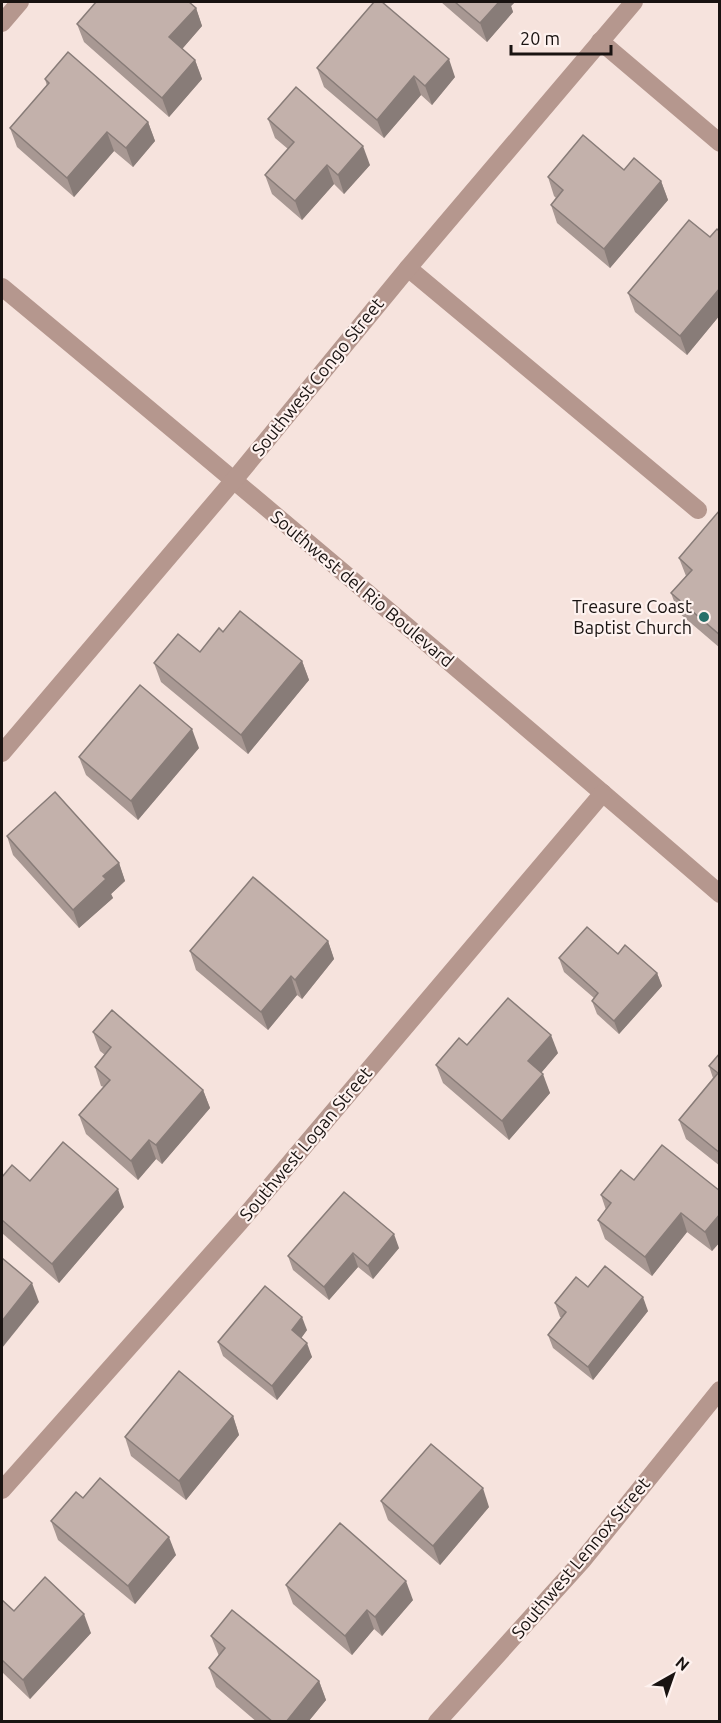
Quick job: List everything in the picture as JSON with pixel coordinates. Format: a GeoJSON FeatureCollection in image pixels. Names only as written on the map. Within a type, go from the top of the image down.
{"type":"FeatureCollection","features":[{"type":"Feature","properties":{"kind":"street"},"geometry":{"type":"LineString","coordinates":[[2,23],[20,2]]}},
{"type":"Feature","properties":{"kind":"street","name":"Southwest Congo Street"},"geometry":{"type":"LineString","coordinates":[[2,753],[634,2]]}},
{"type":"Feature","properties":{"kind":"street"},"geometry":{"type":"LineString","coordinates":[[600,41],[720,143]]}},
{"type":"Feature","properties":{"kind":"street"},"geometry":{"type":"LineString","coordinates":[[408,268],[698,510]]}},
{"type":"Feature","properties":{"kind":"street","name":"Southwest del Rio Boulevard"},"geometry":{"type":"LineString","coordinates":[[2,287],[234,480],[720,894]]}},
{"type":"Feature","properties":{"kind":"street","name":"Southwest Logan Street"},"geometry":{"type":"LineString","coordinates":[[2,1490],[240,1222],[603,793]]}},
{"type":"Feature","properties":{"kind":"street","name":"Southwest Lennox Street"},"geometry":{"type":"LineString","coordinates":[[437,1722],[582,1562],[720,1390]]}},
{"type":"Feature","properties":{"kind":"building"},"geometry":{"type":"Polygon","coordinates":[[[96,2],[189,2],[196,8],[169,37],[195,60],[162,98],[77,24],[96,2]]]}},
{"type":"Feature","properties":{"kind":"building"},"geometry":{"type":"Polygon","coordinates":[[[374,2],[382,2],[449,59],[425,86],[414,76],[377,120],[317,68],[374,2]]]}},
{"type":"Feature","properties":{"kind":"building"},"geometry":{"type":"Polygon","coordinates":[[[455,2],[499,2],[480,23],[455,2]]]}},
{"type":"Feature","properties":{"kind":"building"},"geometry":{"type":"Polygon","coordinates":[[[68,52],[148,122],[126,148],[107,132],[67,178],[10,128],[49,83],[45,79],[68,52]]]}},
{"type":"Feature","properties":{"kind":"building"},"geometry":{"type":"Polygon","coordinates":[[[296,87],[363,146],[338,175],[327,165],[295,201],[265,175],[294,142],[268,119],[296,87]]]}},
{"type":"Feature","properties":{"kind":"building"},"geometry":{"type":"Polygon","coordinates":[[[583,135],[624,170],[634,158],[661,181],[604,249],[551,205],[563,190],[548,177],[583,135]]]}},
{"type":"Feature","properties":{"kind":"building"},"geometry":{"type":"Polygon","coordinates":[[[689,220],[710,237],[717,229],[720,232],[720,288],[680,336],[628,293],[689,220]]]}},
{"type":"Feature","properties":{"kind":"building"},"geometry":{"type":"Polygon","coordinates":[[[719,511],[720,635],[671,593],[692,570],[679,558],[719,511]]]}},
{"type":"Feature","properties":{"kind":"building"},"geometry":{"type":"Polygon","coordinates":[[[240,611],[302,661],[241,735],[154,663],[178,634],[200,652],[219,628],[223,632],[240,611]]]}},
{"type":"Feature","properties":{"kind":"building"},"geometry":{"type":"Polygon","coordinates":[[[140,685],[192,729],[131,801],[79,757],[140,685]]]}},
{"type":"Feature","properties":{"kind":"building"},"geometry":{"type":"Polygon","coordinates":[[[55,792],[119,863],[103,876],[106,879],[73,910],[7,836],[55,792]]]}},
{"type":"Feature","properties":{"kind":"building"},"geometry":{"type":"Polygon","coordinates":[[[253,877],[328,941],[295,980],[291,976],[261,1012],[190,951],[253,877]]]}},
{"type":"Feature","properties":{"kind":"building"},"geometry":{"type":"Polygon","coordinates":[[[587,927],[618,954],[625,945],[657,973],[614,1021],[592,1001],[598,993],[559,958],[587,927]]]}},
{"type":"Feature","properties":{"kind":"building"},"geometry":{"type":"Polygon","coordinates":[[[508,998],[551,1035],[528,1061],[543,1074],[502,1121],[436,1065],[459,1038],[467,1045],[508,998]]]}},
{"type":"Feature","properties":{"kind":"building"},"geometry":{"type":"Polygon","coordinates":[[[112,1010],[203,1090],[156,1145],[149,1140],[131,1161],[79,1115],[110,1080],[95,1067],[111,1047],[93,1032],[112,1010]]]}},
{"type":"Feature","properties":{"kind":"building"},"geometry":{"type":"Polygon","coordinates":[[[720,1053],[720,1153],[679,1120],[718,1073],[709,1066],[720,1053]]]}},
{"type":"Feature","properties":{"kind":"building"},"geometry":{"type":"Polygon","coordinates":[[[63,1142],[118,1189],[52,1264],[2,1220],[2,1177],[12,1165],[30,1181],[63,1142]]]}},
{"type":"Feature","properties":{"kind":"building"},"geometry":{"type":"Polygon","coordinates":[[[662,1145],[720,1191],[720,1214],[705,1232],[681,1213],[645,1257],[598,1220],[611,1203],[601,1195],[621,1170],[634,1180],[662,1145]]]}},
{"type":"Feature","properties":{"kind":"building"},"geometry":{"type":"Polygon","coordinates":[[[344,1192],[394,1234],[368,1266],[353,1253],[324,1287],[288,1256],[344,1192]]]}},
{"type":"Feature","properties":{"kind":"building"},"geometry":{"type":"Polygon","coordinates":[[[2,1258],[32,1283],[2,1321],[2,1258]]]}},
{"type":"Feature","properties":{"kind":"building"},"geometry":{"type":"Polygon","coordinates":[[[605,1266],[643,1297],[588,1367],[548,1335],[566,1312],[555,1303],[576,1277],[588,1287],[605,1266]]]}},
{"type":"Feature","properties":{"kind":"building"},"geometry":{"type":"Polygon","coordinates":[[[265,1286],[302,1317],[292,1330],[307,1343],[272,1386],[218,1342],[265,1286]]]}},
{"type":"Feature","properties":{"kind":"building"},"geometry":{"type":"Polygon","coordinates":[[[179,1371],[233,1416],[179,1481],[125,1437],[179,1371]]]}},
{"type":"Feature","properties":{"kind":"building"},"geometry":{"type":"Polygon","coordinates":[[[431,1444],[483,1488],[433,1546],[381,1501],[431,1444]]]}},
{"type":"Feature","properties":{"kind":"building"},"geometry":{"type":"Polygon","coordinates":[[[100,1478],[169,1537],[128,1586],[51,1521],[76,1492],[83,1498],[100,1478]]]}},
{"type":"Feature","properties":{"kind":"building"},"geometry":{"type":"Polygon","coordinates":[[[340,1523],[406,1581],[375,1617],[367,1610],[345,1636],[286,1585],[340,1523]]]}},
{"type":"Feature","properties":{"kind":"building"},"geometry":{"type":"Polygon","coordinates":[[[45,1577],[84,1614],[23,1680],[2,1660],[2,1600],[14,1611],[45,1577]]]}},
{"type":"Feature","properties":{"kind":"building"},"geometry":{"type":"Polygon","coordinates":[[[232,1610],[319,1681],[286,1722],[273,1722],[209,1668],[225,1648],[211,1636],[232,1610]]]}},
{"type":"Feature","properties":{"kind":"place","name":"Treasure Coast Baptist Church"},"geometry":{"type":"Point","coordinates":[704,617]}}]}
